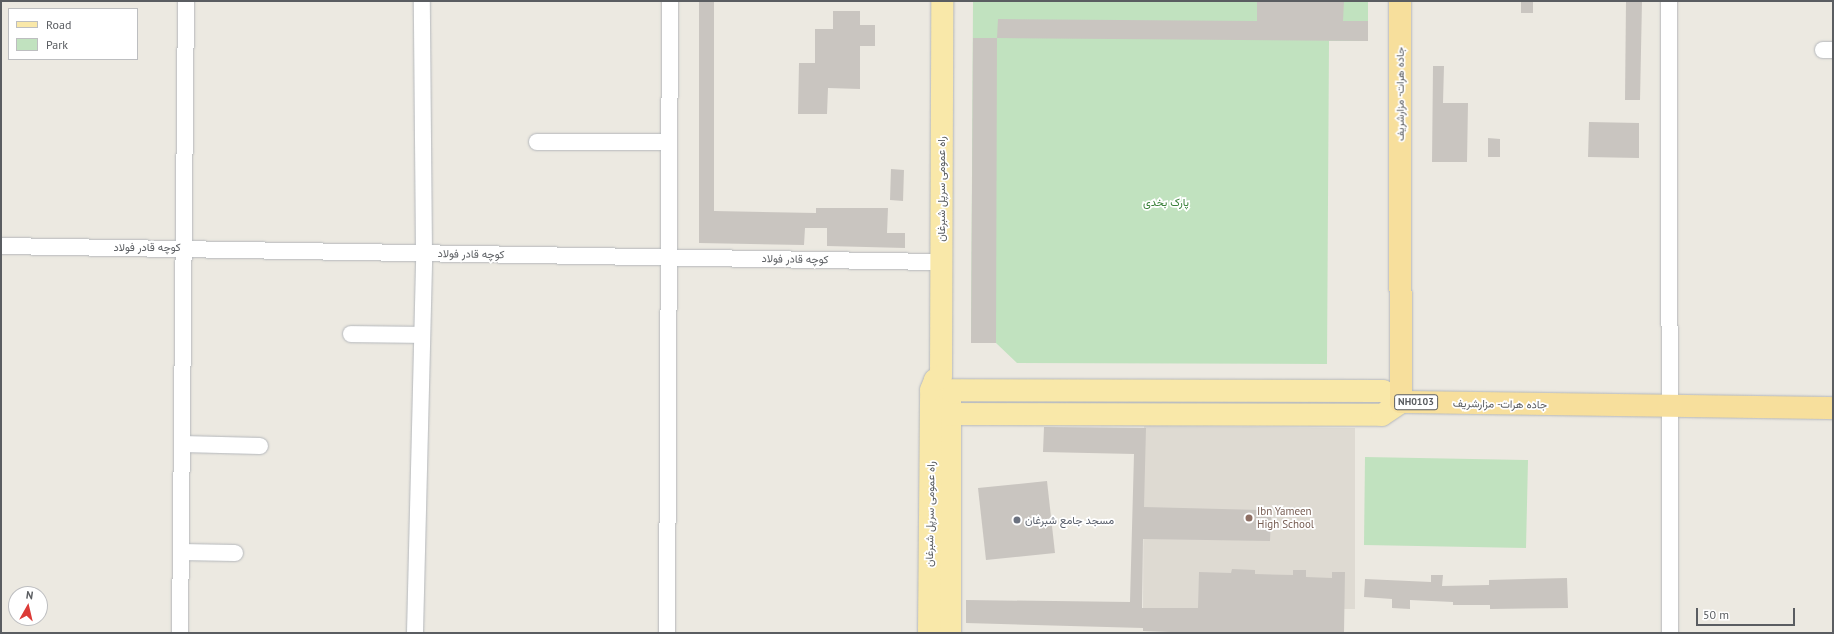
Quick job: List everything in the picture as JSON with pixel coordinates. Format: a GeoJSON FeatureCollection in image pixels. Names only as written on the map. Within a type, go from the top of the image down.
{"type":"FeatureCollection","features":[{"type":"Feature","properties":{"kind":"highway","name":"جاده هرات- مزارشریف"},"geometry":{"type":"LineString","coordinates":[[1400,1],[1401,402],[1672,407],[1833,408]]}},
{"type":"Feature","properties":{"kind":"main road","name":"راه عمومی سرپل شبرغان"},"geometry":{"type":"LineString","coordinates":[[929,633],[941,414],[945,383],[940,262],[942,1]]}},
{"type":"Feature","properties":{"kind":"main road"},"geometry":{"type":"LineString","coordinates":[[941,414],[1382,415],[1401,402],[1383,391],[945,383]]}},
{"type":"Feature","properties":{"kind":"main road","name":"راه عمومی سرپل شبرغان"},"geometry":{"type":"LineString","coordinates":[[941,414],[950,633]]}},
{"type":"Feature","properties":{"kind":"street"},"geometry":{"type":"LineString","coordinates":[[180,633],[186,1]]}},
{"type":"Feature","properties":{"kind":"street"},"geometry":{"type":"LineString","coordinates":[[415,633],[424,253],[422,1]]}},
{"type":"Feature","properties":{"kind":"street"},"geometry":{"type":"LineString","coordinates":[[667,633],[667,257],[670,1]]}},
{"type":"Feature","properties":{"kind":"street"},"geometry":{"type":"LineString","coordinates":[[1670,1],[1672,407],[1670,633]]}},
{"type":"Feature","properties":{"kind":"street"},"geometry":{"type":"LineString","coordinates":[[537,142],[668,142]]}},
{"type":"Feature","properties":{"kind":"street","name":"کوچه قادر فولاد"},"geometry":{"type":"LineString","coordinates":[[1,246],[184,247],[424,253],[940,262]]}},
{"type":"Feature","properties":{"kind":"street"},"geometry":{"type":"LineString","coordinates":[[351,334],[422,335]]}},
{"type":"Feature","properties":{"kind":"street"},"geometry":{"type":"LineString","coordinates":[[182,444],[260,446]]}},
{"type":"Feature","properties":{"kind":"street"},"geometry":{"type":"LineString","coordinates":[[181,552],[235,553]]}},
{"type":"Feature","properties":{"kind":"shaded area","name":"Ibn Yameen High School"},"geometry":{"type":"Polygon","coordinates":[[[1144,426],[1355,428],[1355,609],[1143,608],[1144,426]]]}},
{"type":"Feature","properties":{"kind":"green space","name":"پارک بخدی"},"geometry":{"type":"Polygon","coordinates":[[[973,1],[1368,1],[1368,41],[1329,41],[1327,364],[1017,363],[996,343],[971,343],[973,1]]]}},
{"type":"Feature","properties":{"kind":"green space"},"geometry":{"type":"Polygon","coordinates":[[[1365,457],[1528,460],[1526,548],[1364,545],[1365,457]]]}},
{"type":"Feature","properties":{"kind":"building"},"geometry":{"type":"Polygon","coordinates":[[[699,1],[714,1],[714,211],[816,213],[816,208],[888,208],[887,233],[905,233],[905,248],[827,246],[827,228],[805,228],[804,245],[699,243],[699,1]]]}},
{"type":"Feature","properties":{"kind":"building"},"geometry":{"type":"Polygon","coordinates":[[[1257,1],[1344,1],[1343,21],[1368,21],[1368,41],[997,38],[998,19],[1257,21],[1257,1]]]}},
{"type":"Feature","properties":{"kind":"building"},"geometry":{"type":"Polygon","coordinates":[[[1521,1],[1533,1],[1533,13],[1521,13],[1521,1]]]}},
{"type":"Feature","properties":{"kind":"building"},"geometry":{"type":"Polygon","coordinates":[[[1626,1],[1642,1],[1640,100],[1625,100],[1626,1]]]}},
{"type":"Feature","properties":{"kind":"building"},"geometry":{"type":"Polygon","coordinates":[[[833,11],[860,11],[860,25],[875,25],[875,46],[860,46],[860,89],[828,88],[827,114],[798,114],[799,63],[815,63],[815,29],[833,29],[833,11]]]}},
{"type":"Feature","properties":{"kind":"building"},"geometry":{"type":"Polygon","coordinates":[[[973,38],[997,38],[996,343],[971,343],[973,38]]]}},
{"type":"Feature","properties":{"kind":"building"},"geometry":{"type":"Polygon","coordinates":[[[1433,66],[1444,66],[1443,103],[1468,103],[1467,162],[1432,162],[1433,66]]]}},
{"type":"Feature","properties":{"kind":"building"},"geometry":{"type":"Polygon","coordinates":[[[1589,122],[1639,123],[1639,158],[1588,157],[1589,122]]]}},
{"type":"Feature","properties":{"kind":"building"},"geometry":{"type":"Polygon","coordinates":[[[1488,138],[1500,139],[1500,157],[1488,157],[1488,138]]]}},
{"type":"Feature","properties":{"kind":"building"},"geometry":{"type":"Polygon","coordinates":[[[891,169],[904,170],[903,201],[890,200],[891,169]]]}},
{"type":"Feature","properties":{"kind":"building"},"geometry":{"type":"Polygon","coordinates":[[[1044,427],[1146,428],[1144,507],[1261,510],[1263,516],[1271,516],[1270,541],[1143,539],[1142,608],[1198,608],[1199,572],[1231,573],[1232,569],[1255,570],[1255,574],[1293,575],[1293,570],[1306,570],[1306,577],[1332,578],[1332,572],[1345,572],[1344,633],[1198,633],[1143,631],[1143,628],[966,623],[966,600],[1130,602],[1134,454],[1043,452],[1044,427]]]}},
{"type":"Feature","properties":{"kind":"building","name":"مسجد جامع شبرغان"},"geometry":{"type":"Polygon","coordinates":[[[1047,481],[1055,553],[986,560],[978,488],[1047,481]]]}},
{"type":"Feature","properties":{"kind":"building"},"geometry":{"type":"Polygon","coordinates":[[[1431,575],[1443,575],[1442,586],[1489,585],[1489,580],[1567,578],[1568,608],[1490,609],[1490,605],[1453,605],[1453,602],[1410,600],[1410,609],[1392,608],[1392,599],[1364,597],[1365,579],[1431,582],[1431,575]]]}},
{"type":"Feature","properties":{"kind":"place","name":"Ibn Yameen High School"},"geometry":{"type":"Point","coordinates":[1249,518]}},
{"type":"Feature","properties":{"kind":"place","name":"مسجد جامع شبرغان"},"geometry":{"type":"Point","coordinates":[1017,520]}}]}
